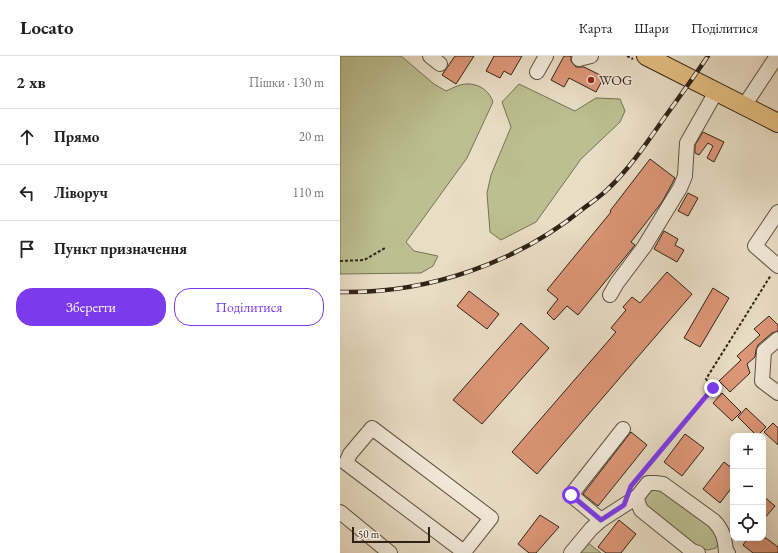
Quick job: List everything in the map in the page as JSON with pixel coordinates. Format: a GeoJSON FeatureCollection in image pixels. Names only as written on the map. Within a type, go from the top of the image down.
{"type":"FeatureCollection","features":[{"type":"Feature","properties":{"kind":"main road"},"geometry":{"type":"LineString","coordinates":[[656,58],[716,92],[778,123]]}},
{"type":"Feature","properties":{"kind":"street"},"geometry":{"type":"LineString","coordinates":[[537,72],[546,56]]}},
{"type":"Feature","properties":{"kind":"street"},"geometry":{"type":"LineString","coordinates":[[744,106],[777,56]]}},
{"type":"Feature","properties":{"kind":"street"},"geometry":{"type":"LineString","coordinates":[[610,295],[617,283],[644,247],[680,188],[686,176],[687,143],[716,92]]}},
{"type":"Feature","properties":{"kind":"street"},"geometry":{"type":"LineString","coordinates":[[778,212],[755,246],[778,266]]}},
{"type":"Feature","properties":{"kind":"street"},"geometry":{"type":"LineString","coordinates":[[778,339],[764,351],[762,381],[778,393]]}},
{"type":"Feature","properties":{"kind":"street"},"geometry":{"type":"LineString","coordinates":[[372,428],[491,518],[464,552],[346,463],[350,454],[372,428]]}},
{"type":"Feature","properties":{"kind":"street"},"geometry":{"type":"LineString","coordinates":[[601,520],[571,495],[624,429]]}},
{"type":"Feature","properties":{"kind":"street"},"geometry":{"type":"LineString","coordinates":[[571,553],[591,529],[601,520],[637,497],[648,483],[664,484],[720,526],[725,539],[726,553]]}},
{"type":"Feature","properties":{"kind":"street"},"geometry":{"type":"LineString","coordinates":[[637,497],[641,510],[692,551],[698,553]]}},
{"type":"Feature","properties":{"kind":"street"},"geometry":{"type":"LineString","coordinates":[[340,512],[390,553]]}},
{"type":"Feature","properties":{"kind":"path"},"geometry":{"type":"LineString","coordinates":[[340,261],[364,260],[384,248]]}},
{"type":"Feature","properties":{"kind":"path"},"geometry":{"type":"LineString","coordinates":[[640,475],[713,388],[706,379],[778,266]]}},
{"type":"Feature","properties":{"kind":"green space"},"geometry":{"type":"Polygon","coordinates":[[[340,56],[401,56],[434,84],[446,91],[463,84],[470,84],[481,87],[492,98],[493,102],[467,158],[406,242],[414,251],[438,256],[433,266],[421,273],[340,274],[340,56]]]}},
{"type":"Feature","properties":{"kind":"green space"},"geometry":{"type":"Polygon","coordinates":[[[519,84],[575,111],[596,98],[620,99],[625,111],[620,122],[581,159],[536,222],[501,240],[490,232],[487,193],[491,175],[511,127],[502,102],[519,84]]]}},
{"type":"Feature","properties":{"kind":"green space"},"geometry":{"type":"Polygon","coordinates":[[[661,488],[716,528],[719,542],[716,548],[708,550],[695,547],[644,505],[643,498],[650,489],[661,488]]]}},
{"type":"Feature","properties":{"kind":"green space"},"geometry":{"type":"Polygon","coordinates":[[[587,542],[601,553],[579,553],[587,542]]]}},
{"type":"Feature","properties":{"kind":"building"},"geometry":{"type":"Polygon","coordinates":[[[455,56],[474,56],[456,84],[442,75],[455,56]]]}},
{"type":"Feature","properties":{"kind":"building"},"geometry":{"type":"Polygon","coordinates":[[[494,56],[522,56],[511,75],[504,71],[500,78],[486,71],[494,56]]]}},
{"type":"Feature","properties":{"kind":"building"},"geometry":{"type":"Polygon","coordinates":[[[564,56],[571,56],[571,61],[576,67],[584,67],[604,77],[596,92],[569,78],[564,87],[551,80],[564,56]]]}},
{"type":"Feature","properties":{"kind":"building"},"geometry":{"type":"Polygon","coordinates":[[[703,132],[724,142],[714,162],[707,158],[713,146],[708,143],[699,155],[695,153],[695,145],[703,132]]]}},
{"type":"Feature","properties":{"kind":"building"},"geometry":{"type":"Polygon","coordinates":[[[650,159],[675,178],[662,202],[631,242],[635,245],[578,315],[567,306],[554,320],[547,313],[558,299],[547,290],[611,212],[610,211],[650,159]]]}},
{"type":"Feature","properties":{"kind":"building"},"geometry":{"type":"Polygon","coordinates":[[[688,193],[698,198],[688,216],[678,211],[688,193]]]}},
{"type":"Feature","properties":{"kind":"building"},"geometry":{"type":"Polygon","coordinates":[[[664,231],[678,239],[675,245],[684,250],[677,262],[654,249],[664,231]]]}},
{"type":"Feature","properties":{"kind":"building"},"geometry":{"type":"Polygon","coordinates":[[[667,272],[692,294],[537,474],[512,452],[616,332],[611,328],[626,310],[623,307],[632,297],[640,303],[667,272]]]}},
{"type":"Feature","properties":{"kind":"building"},"geometry":{"type":"Polygon","coordinates":[[[713,288],[729,298],[700,347],[684,338],[713,288]]]}},
{"type":"Feature","properties":{"kind":"building"},"geometry":{"type":"Polygon","coordinates":[[[469,291],[499,314],[487,329],[457,306],[469,291]]]}},
{"type":"Feature","properties":{"kind":"building"},"geometry":{"type":"Polygon","coordinates":[[[769,316],[778,325],[778,331],[772,333],[758,345],[755,357],[747,364],[750,373],[730,392],[719,381],[741,360],[737,356],[760,335],[754,329],[769,316]]]}},
{"type":"Feature","properties":{"kind":"building"},"geometry":{"type":"Polygon","coordinates":[[[521,323],[549,348],[482,424],[453,400],[521,323]]]}},
{"type":"Feature","properties":{"kind":"building"},"geometry":{"type":"Polygon","coordinates":[[[722,393],[741,412],[732,421],[713,403],[722,393]]]}},
{"type":"Feature","properties":{"kind":"building"},"geometry":{"type":"Polygon","coordinates":[[[746,408],[766,427],[760,433],[754,433],[738,417],[746,408]]]}},
{"type":"Feature","properties":{"kind":"building"},"geometry":{"type":"Polygon","coordinates":[[[773,423],[778,428],[778,445],[766,433],[764,432],[773,423]]]}},
{"type":"Feature","properties":{"kind":"building"},"geometry":{"type":"Polygon","coordinates":[[[631,432],[647,445],[598,506],[583,494],[631,432]]]}},
{"type":"Feature","properties":{"kind":"building"},"geometry":{"type":"Polygon","coordinates":[[[685,434],[704,448],[682,476],[664,462],[685,434]]]}},
{"type":"Feature","properties":{"kind":"building"},"geometry":{"type":"Polygon","coordinates":[[[724,462],[730,467],[730,490],[720,503],[703,489],[724,462]]]}},
{"type":"Feature","properties":{"kind":"building"},"geometry":{"type":"Polygon","coordinates":[[[766,498],[775,506],[766,516],[766,498]]]}},
{"type":"Feature","properties":{"kind":"building"},"geometry":{"type":"Polygon","coordinates":[[[540,515],[559,527],[536,553],[529,553],[518,544],[540,515]]]}},
{"type":"Feature","properties":{"kind":"building"},"geometry":{"type":"Polygon","coordinates":[[[619,520],[636,534],[621,553],[606,553],[598,547],[619,520]]]}},
{"type":"Feature","properties":{"kind":"building"},"geometry":{"type":"Polygon","coordinates":[[[766,538],[778,547],[778,553],[753,553],[743,545],[746,541],[766,541],[766,538]]]}},
{"type":"Feature","properties":{"kind":"railway"},"geometry":{"type":"LineString","coordinates":[[340,292],[373,291],[438,281],[470,271],[530,245],[558,227],[602,194],[616,181],[630,165],[708,56]]}},
{"type":"Feature","properties":{"kind":"place","name":"WOG"},"geometry":{"type":"Point","coordinates":[591,80]}},
{"type":"Feature","properties":{"kind":"route"},"geometry":{"type":"LineString","coordinates":[[571,495],[601,520],[624,505],[631,486],[713,388]]}}]}
